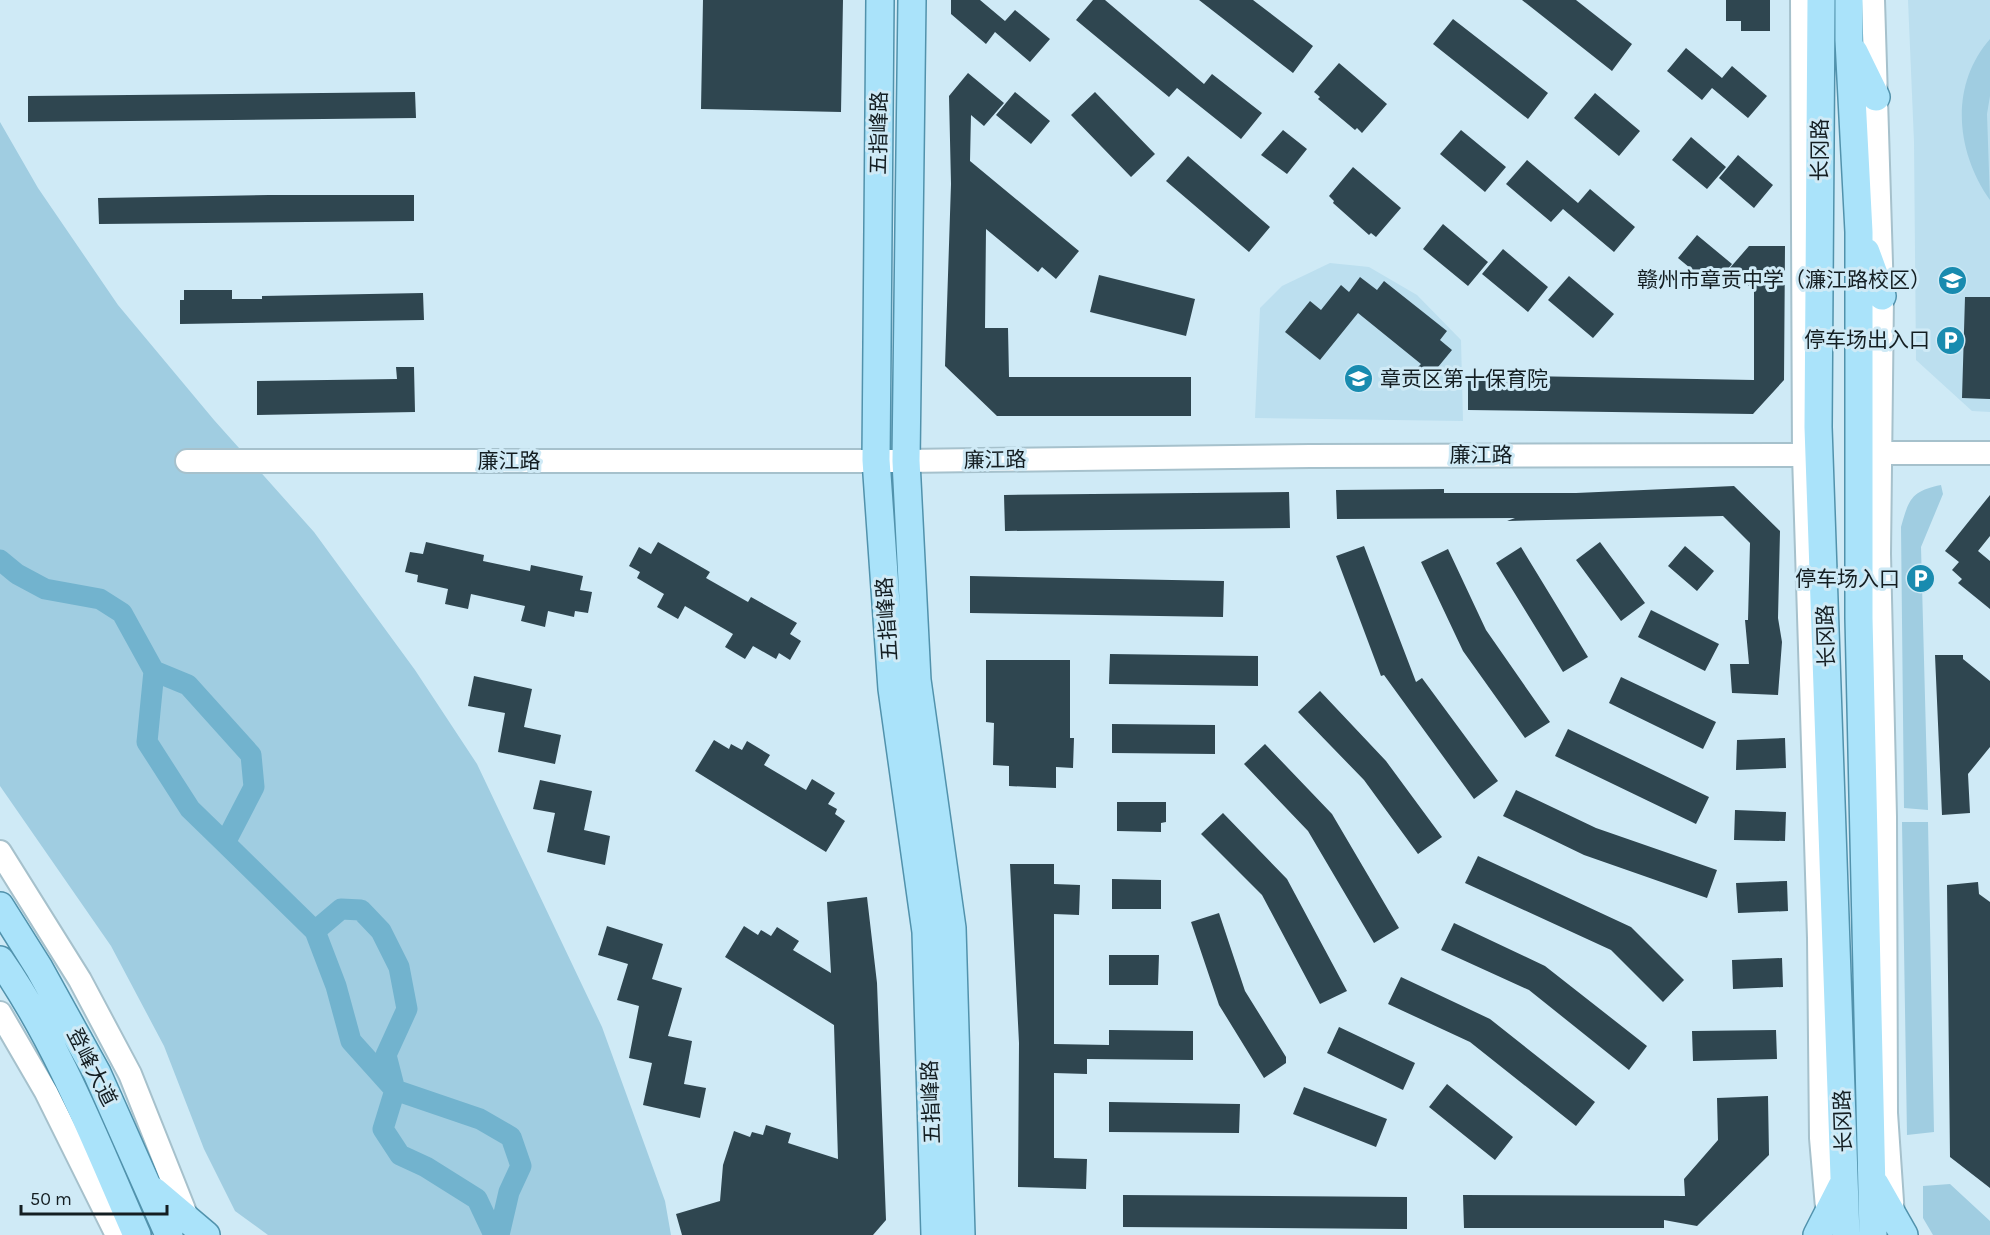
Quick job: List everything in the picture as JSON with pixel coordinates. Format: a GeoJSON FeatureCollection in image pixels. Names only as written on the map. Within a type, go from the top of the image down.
{"type":"FeatureCollection","features":[{"type":"Feature","properties":{"kind":"main road","name":"五指峰路"},"geometry":{"type":"LineString","coordinates":[[880,0],[876,460],[892,689],[926,932],[935,1235]]}},
{"type":"Feature","properties":{"kind":"main road","name":"五指峰路"},"geometry":{"type":"LineString","coordinates":[[912,0],[906,461],[917,680],[952,928],[961,1235]]}},
{"type":"Feature","properties":{"kind":"main road","name":"长冈路"},"geometry":{"type":"LineString","coordinates":[[1821,0],[1818,427],[1845,1176],[1830,1230]]}},
{"type":"Feature","properties":{"kind":"main road","name":"长冈路"},"geometry":{"type":"LineString","coordinates":[[1849,0],[1859,232],[1859,618],[1872,1178],[1891,1231]]}},
{"type":"Feature","properties":{"kind":"main road"},"geometry":{"type":"LineString","coordinates":[[1849,40],[1876,97]]}},
{"type":"Feature","properties":{"kind":"main road"},"geometry":{"type":"LineString","coordinates":[[1859,232],[1882,296]]}},
{"type":"Feature","properties":{"kind":"main road"},"geometry":{"type":"LineString","coordinates":[[1859,618],[1879,554]]}},
{"type":"Feature","properties":{"kind":"main road"},"geometry":{"type":"LineString","coordinates":[[1807,556],[1826,629]]}},
{"type":"Feature","properties":{"kind":"main road","name":"登峰大道"},"geometry":{"type":"LineString","coordinates":[[0,906],[39,968],[97,1073],[147,1184],[189,1232]]}},
{"type":"Feature","properties":{"kind":"main road","name":"登峰大道"},"geometry":{"type":"LineString","coordinates":[[0,960],[16,984],[68,1082],[120,1197],[120,1234]]}},
{"type":"Feature","properties":{"kind":"street"},"geometry":{"type":"LineString","coordinates":[[1802,0],[1804,455],[1820,938],[1821,1138],[1830,1230]]}},
{"type":"Feature","properties":{"kind":"street"},"geometry":{"type":"LineString","coordinates":[[1873,0],[1882,296],[1882,453],[1879,554],[1885,817],[1886,1113],[1891,1231]]}},
{"type":"Feature","properties":{"kind":"street"},"geometry":{"type":"LineString","coordinates":[[1882,453],[1990,453]]}},
{"type":"Feature","properties":{"kind":"street","name":"廉江路"},"geometry":{"type":"LineString","coordinates":[[187,461],[906,461],[1310,456],[1804,455]]}},
{"type":"Feature","properties":{"kind":"street"},"geometry":{"type":"LineString","coordinates":[[0,852],[80,980],[130,1074],[189,1232]]}},
{"type":"Feature","properties":{"kind":"street"},"geometry":{"type":"LineString","coordinates":[[0,1013],[46,1092],[120,1234]]}},
{"type":"Feature","properties":{"kind":"shaded area","name":"赣州市章贡中学（濂江路校区）"},"geometry":{"type":"Polygon","coordinates":[[[1908,0],[1990,0],[1990,412],[1972,411],[1916,360],[1914,142],[1908,0]]]}},
{"type":"Feature","properties":{"kind":"shaded area"},"geometry":{"type":"Polygon","coordinates":[[[1990,39],[1990,96],[1987,114],[1990,200],[1970,161],[1964,140],[1962,119],[1963,98],[1968,77],[1977,57],[1990,39]]]}},
{"type":"Feature","properties":{"kind":"shaded area"},"geometry":{"type":"Polygon","coordinates":[[[0,122],[38,188],[118,305],[214,420],[314,532],[415,670],[477,764],[602,1027],[665,1201],[671,1235],[268,1235],[235,1211],[204,1149],[164,1046],[111,946],[0,786],[0,122]]]}},
{"type":"Feature","properties":{"kind":"shaded area","name":"章贡区第十保育院"},"geometry":{"type":"Polygon","coordinates":[[[1330,263],[1369,267],[1417,295],[1461,340],[1463,421],[1255,418],[1260,308],[1282,286],[1330,263]]]}},
{"type":"Feature","properties":{"kind":"shaded area"},"geometry":{"type":"Polygon","coordinates":[[[1941,485],[1943,494],[1921,547],[1928,810],[1904,808],[1901,527],[1913,497],[1931,487],[1941,485]]]}},
{"type":"Feature","properties":{"kind":"shaded area"},"geometry":{"type":"Polygon","coordinates":[[[1902,822],[1928,822],[1934,1132],[1907,1135],[1902,822]]]}},
{"type":"Feature","properties":{"kind":"shaded area"},"geometry":{"type":"Polygon","coordinates":[[[1950,1184],[1990,1221],[1990,1235],[1933,1235],[1923,1218],[1923,1186],[1950,1184]]]}},
{"type":"Feature","properties":{"kind":"building"},"geometry":{"type":"Polygon","coordinates":[[[703,0],[843,0],[841,112],[701,109],[703,0]]]}},
{"type":"Feature","properties":{"kind":"building"},"geometry":{"type":"Polygon","coordinates":[[[951,0],[980,0],[1005,21],[1015,10],[1050,39],[1030,62],[995,32],[986,44],[951,14],[951,0]]]}},
{"type":"Feature","properties":{"kind":"building"},"geometry":{"type":"Polygon","coordinates":[[[1093,0],[1105,0],[1204,84],[1212,74],[1262,113],[1241,139],[1177,88],[1169,97],[1076,20],[1093,0]]]}},
{"type":"Feature","properties":{"kind":"building"},"geometry":{"type":"Polygon","coordinates":[[[1199,0],[1253,0],[1313,46],[1293,73],[1199,0]]]}},
{"type":"Feature","properties":{"kind":"building"},"geometry":{"type":"Polygon","coordinates":[[[1522,0],[1576,0],[1632,44],[1612,71],[1522,0]]]}},
{"type":"Feature","properties":{"kind":"building"},"geometry":{"type":"Polygon","coordinates":[[[1726,0],[1770,0],[1770,31],[1741,31],[1741,21],[1726,21],[1726,0]]]}},
{"type":"Feature","properties":{"kind":"building"},"geometry":{"type":"Polygon","coordinates":[[[1453,19],[1548,93],[1528,119],[1433,44],[1453,19]]]}},
{"type":"Feature","properties":{"kind":"building"},"geometry":{"type":"Polygon","coordinates":[[[1686,48],[1722,78],[1732,66],[1767,96],[1748,118],[1712,88],[1702,100],[1667,71],[1686,48]]]}},
{"type":"Feature","properties":{"kind":"building"},"geometry":{"type":"Polygon","coordinates":[[[1339,63],[1387,104],[1362,133],[1357,128],[1355,130],[1318,99],[1320,97],[1314,92],[1339,63]]]}},
{"type":"Feature","properties":{"kind":"building"},"geometry":{"type":"Polygon","coordinates":[[[968,73],[1004,103],[984,126],[971,115],[970,161],[1079,251],[1056,279],[1042,267],[1038,272],[986,229],[985,328],[1008,328],[1009,377],[1191,377],[1191,416],[997,416],[945,366],[951,184],[949,96],[968,73]]]}},
{"type":"Feature","properties":{"kind":"building"},"geometry":{"type":"Polygon","coordinates":[[[415,92],[416,118],[28,122],[28,96],[415,92]]]}},
{"type":"Feature","properties":{"kind":"building"},"geometry":{"type":"Polygon","coordinates":[[[1015,92],[1050,121],[1031,144],[996,115],[1015,92]]]}},
{"type":"Feature","properties":{"kind":"building"},"geometry":{"type":"Polygon","coordinates":[[[1095,92],[1155,154],[1131,177],[1071,115],[1095,92]]]}},
{"type":"Feature","properties":{"kind":"building"},"geometry":{"type":"Polygon","coordinates":[[[1595,93],[1640,131],[1619,156],[1574,118],[1595,93]]]}},
{"type":"Feature","properties":{"kind":"building"},"geometry":{"type":"Polygon","coordinates":[[[1283,130],[1307,149],[1287,174],[1261,155],[1283,130]]]}},
{"type":"Feature","properties":{"kind":"building"},"geometry":{"type":"Polygon","coordinates":[[[1461,130],[1506,167],[1485,192],[1440,154],[1461,130]]]}},
{"type":"Feature","properties":{"kind":"building"},"geometry":{"type":"Polygon","coordinates":[[[1691,137],[1726,167],[1707,189],[1672,160],[1691,137]]]}},
{"type":"Feature","properties":{"kind":"building"},"geometry":{"type":"Polygon","coordinates":[[[1738,155],[1773,185],[1754,208],[1719,178],[1738,155]]]}},
{"type":"Feature","properties":{"kind":"building"},"geometry":{"type":"Polygon","coordinates":[[[1188,156],[1270,227],[1249,252],[1166,181],[1188,156]]]}},
{"type":"Feature","properties":{"kind":"building"},"geometry":{"type":"Polygon","coordinates":[[[1527,160],[1578,203],[1590,189],[1635,227],[1614,252],[1563,209],[1551,222],[1506,184],[1527,160]]]}},
{"type":"Feature","properties":{"kind":"building"},"geometry":{"type":"Polygon","coordinates":[[[1353,167],[1401,208],[1376,237],[1371,233],[1369,235],[1333,203],[1334,201],[1329,196],[1353,167]]]}},
{"type":"Feature","properties":{"kind":"building"},"geometry":{"type":"Polygon","coordinates":[[[414,195],[414,221],[99,224],[98,198],[414,195]]]}},
{"type":"Feature","properties":{"kind":"building"},"geometry":{"type":"Polygon","coordinates":[[[1443,224],[1488,262],[1468,286],[1423,249],[1443,224]]]}},
{"type":"Feature","properties":{"kind":"building"},"geometry":{"type":"Polygon","coordinates":[[[1697,235],[1732,264],[1713,287],[1678,258],[1697,235]]]}},
{"type":"Feature","properties":{"kind":"building"},"geometry":{"type":"Polygon","coordinates":[[[1749,246],[1785,246],[1784,380],[1753,414],[1468,410],[1468,375],[1754,380],[1754,290],[1729,269],[1749,246]]]}},
{"type":"Feature","properties":{"kind":"building"},"geometry":{"type":"Polygon","coordinates":[[[1503,249],[1548,287],[1528,312],[1482,274],[1503,249]]]}},
{"type":"Feature","properties":{"kind":"building"},"geometry":{"type":"Polygon","coordinates":[[[1099,275],[1195,299],[1186,336],[1090,312],[1099,275]]]}},
{"type":"Feature","properties":{"kind":"building"},"geometry":{"type":"Polygon","coordinates":[[[1569,276],[1614,314],[1593,338],[1548,300],[1569,276]]]}},
{"type":"Feature","properties":{"kind":"building"},"geometry":{"type":"Polygon","coordinates":[[[1360,277],[1377,290],[1384,281],[1447,331],[1440,340],[1452,350],[1429,378],[1416,369],[1421,364],[1358,313],[1320,360],[1285,332],[1310,301],[1321,310],[1341,285],[1349,292],[1360,277]]]}},
{"type":"Feature","properties":{"kind":"building"},"geometry":{"type":"Polygon","coordinates":[[[184,290],[232,290],[232,299],[262,299],[262,296],[423,293],[424,320],[180,324],[180,300],[184,300],[184,290]]]}},
{"type":"Feature","properties":{"kind":"building"},"geometry":{"type":"Polygon","coordinates":[[[1965,297],[1990,297],[1990,399],[1962,398],[1965,297]]]}},
{"type":"Feature","properties":{"kind":"building"},"geometry":{"type":"Polygon","coordinates":[[[396,367],[414,367],[415,412],[257,415],[257,381],[397,379],[396,367]]]}},
{"type":"Feature","properties":{"kind":"building"},"geometry":{"type":"Polygon","coordinates":[[[1734,486],[1780,531],[1778,618],[1782,642],[1778,695],[1732,693],[1730,664],[1749,664],[1745,620],[1748,620],[1750,543],[1723,516],[1507,521],[1515,518],[1337,519],[1336,490],[1444,489],[1444,493],[1576,493],[1734,486]]]}},
{"type":"Feature","properties":{"kind":"building"},"geometry":{"type":"Polygon","coordinates":[[[1289,492],[1290,528],[1005,531],[1004,495],[1289,492]]]}},
{"type":"Feature","properties":{"kind":"building"},"geometry":{"type":"Polygon","coordinates":[[[1990,495],[1990,536],[1978,551],[1990,561],[1990,609],[1958,583],[1962,579],[1952,570],[1959,562],[1945,551],[1990,495]]]}},
{"type":"Feature","properties":{"kind":"building"},"geometry":{"type":"Polygon","coordinates":[[[426,542],[484,555],[483,561],[530,571],[531,565],[583,576],[580,590],[592,592],[588,613],[575,611],[574,617],[548,611],[545,627],[521,621],[525,606],[471,594],[468,609],[445,604],[448,589],[417,582],[418,575],[405,572],[410,552],[423,554],[426,542]]]}},
{"type":"Feature","properties":{"kind":"building"},"geometry":{"type":"Polygon","coordinates":[[[658,542],[710,572],[706,578],[748,602],[751,597],[797,623],[790,634],[801,641],[790,660],[779,653],[776,659],[753,646],[745,659],[725,647],[733,634],[685,606],[678,619],[657,607],[664,594],[637,578],[640,572],[629,566],[639,547],[651,554],[658,542]]]}},
{"type":"Feature","properties":{"kind":"building"},"geometry":{"type":"Polygon","coordinates":[[[1600,542],[1645,603],[1621,621],[1576,560],[1600,542]]]}},
{"type":"Feature","properties":{"kind":"building"},"geometry":{"type":"Polygon","coordinates":[[[1364,546],[1416,682],[1422,678],[1498,781],[1474,799],[1384,675],[1381,676],[1336,556],[1364,546]]]}},
{"type":"Feature","properties":{"kind":"building"},"geometry":{"type":"Polygon","coordinates":[[[1685,546],[1714,571],[1697,591],[1668,566],[1685,546]]]}},
{"type":"Feature","properties":{"kind":"building"},"geometry":{"type":"Polygon","coordinates":[[[1521,547],[1588,657],[1563,672],[1496,563],[1521,547]]]}},
{"type":"Feature","properties":{"kind":"building"},"geometry":{"type":"Polygon","coordinates":[[[1448,549],[1486,630],[1550,722],[1525,738],[1463,651],[1421,562],[1448,549]]]}},
{"type":"Feature","properties":{"kind":"building"},"geometry":{"type":"Polygon","coordinates":[[[970,576],[1224,581],[1223,617],[970,613],[970,576]]]}},
{"type":"Feature","properties":{"kind":"building"},"geometry":{"type":"Polygon","coordinates":[[[1651,610],[1719,644],[1705,671],[1638,637],[1651,610]]]}},
{"type":"Feature","properties":{"kind":"building"},"geometry":{"type":"Polygon","coordinates":[[[1110,654],[1258,656],[1258,686],[1109,684],[1110,654]]]}},
{"type":"Feature","properties":{"kind":"building"},"geometry":{"type":"Polygon","coordinates":[[[1935,655],[1963,655],[1963,659],[1990,681],[1990,747],[1968,774],[1970,813],[1942,815],[1935,655]]]}},
{"type":"Feature","properties":{"kind":"building"},"geometry":{"type":"Polygon","coordinates":[[[986,660],[1070,660],[1070,738],[1074,738],[1073,768],[1056,767],[1056,788],[1009,786],[1009,766],[993,765],[994,723],[986,722],[986,660]]]}},
{"type":"Feature","properties":{"kind":"building"},"geometry":{"type":"Polygon","coordinates":[[[474,676],[532,689],[524,727],[561,735],[555,764],[498,752],[505,713],[468,706],[474,676]]]}},
{"type":"Feature","properties":{"kind":"building"},"geometry":{"type":"Polygon","coordinates":[[[1621,677],[1716,722],[1703,749],[1609,703],[1621,677]]]}},
{"type":"Feature","properties":{"kind":"building"},"geometry":{"type":"Polygon","coordinates":[[[1320,691],[1386,761],[1442,837],[1418,854],[1364,780],[1298,712],[1320,691]]]}},
{"type":"Feature","properties":{"kind":"building"},"geometry":{"type":"Polygon","coordinates":[[[1112,724],[1215,725],[1215,754],[1112,753],[1112,724]]]}},
{"type":"Feature","properties":{"kind":"building"},"geometry":{"type":"Polygon","coordinates":[[[1568,729],[1709,797],[1696,824],[1555,756],[1568,729]]]}},
{"type":"Feature","properties":{"kind":"building"},"geometry":{"type":"Polygon","coordinates":[[[1785,738],[1786,768],[1736,770],[1737,740],[1785,738]]]}},
{"type":"Feature","properties":{"kind":"building"},"geometry":{"type":"Polygon","coordinates":[[[714,740],[729,749],[731,744],[742,750],[747,741],[770,755],[764,765],[806,790],[812,779],[835,793],[828,804],[837,809],[835,814],[845,821],[826,852],[695,771],[714,740]]]}},
{"type":"Feature","properties":{"kind":"building"},"geometry":{"type":"Polygon","coordinates":[[[1265,744],[1332,814],[1399,928],[1374,943],[1308,831],[1244,764],[1265,744]]]}},
{"type":"Feature","properties":{"kind":"building"},"geometry":{"type":"Polygon","coordinates":[[[540,780],[592,791],[584,830],[610,836],[605,865],[547,852],[555,813],[533,809],[540,780]]]}},
{"type":"Feature","properties":{"kind":"building"},"geometry":{"type":"Polygon","coordinates":[[[1516,790],[1596,828],[1717,870],[1707,898],[1584,855],[1503,816],[1516,790]]]}},
{"type":"Feature","properties":{"kind":"building"},"geometry":{"type":"Polygon","coordinates":[[[1117,802],[1166,802],[1166,822],[1161,823],[1161,832],[1117,831],[1117,802]]]}},
{"type":"Feature","properties":{"kind":"building"},"geometry":{"type":"Polygon","coordinates":[[[1735,810],[1786,812],[1785,841],[1734,840],[1735,810]]]}},
{"type":"Feature","properties":{"kind":"building"},"geometry":{"type":"Polygon","coordinates":[[[1223,813],[1287,879],[1347,991],[1320,1004],[1262,895],[1201,834],[1223,813]]]}},
{"type":"Feature","properties":{"kind":"building"},"geometry":{"type":"Polygon","coordinates":[[[1478,856],[1631,927],[1684,980],[1663,1002],[1611,950],[1465,883],[1478,856]]]}},
{"type":"Feature","properties":{"kind":"building"},"geometry":{"type":"Polygon","coordinates":[[[1010,864],[1054,864],[1054,884],[1080,885],[1079,915],[1054,914],[1054,1044],[1109,1045],[1109,1030],[1193,1031],[1193,1060],[1087,1059],[1087,1074],[1054,1073],[1054,1158],[1087,1159],[1086,1189],[1018,1187],[1019,1043],[1010,864]]]}},
{"type":"Feature","properties":{"kind":"building"},"geometry":{"type":"Polygon","coordinates":[[[1112,879],[1161,880],[1161,909],[1112,909],[1112,879]]]}},
{"type":"Feature","properties":{"kind":"building"},"geometry":{"type":"Polygon","coordinates":[[[1787,881],[1788,911],[1738,913],[1736,883],[1787,881]]]}},
{"type":"Feature","properties":{"kind":"building"},"geometry":{"type":"Polygon","coordinates":[[[1978,882],[1979,894],[1990,902],[1990,1188],[1950,1157],[1947,885],[1978,882]]]}},
{"type":"Feature","properties":{"kind":"building"},"geometry":{"type":"Polygon","coordinates":[[[867,897],[877,983],[886,1220],[873,1235],[682,1235],[676,1214],[720,1201],[723,1165],[734,1131],[750,1137],[752,1132],[763,1135],[766,1125],[791,1133],[788,1143],[838,1159],[834,1025],[725,957],[744,926],[758,935],[761,930],[771,936],[777,927],[799,941],[793,950],[831,973],[827,902],[867,897]]]}},
{"type":"Feature","properties":{"kind":"building"},"geometry":{"type":"Polygon","coordinates":[[[1219,913],[1245,991],[1286,1057],[1286,1063],[1264,1078],[1219,1005],[1191,922],[1219,913]]]}},
{"type":"Feature","properties":{"kind":"building"},"geometry":{"type":"Polygon","coordinates":[[[1454,923],[1545,966],[1647,1046],[1629,1070],[1529,990],[1441,950],[1454,923]]]}},
{"type":"Feature","properties":{"kind":"building"},"geometry":{"type":"Polygon","coordinates":[[[607,926],[663,944],[652,979],[682,988],[668,1036],[692,1041],[684,1084],[706,1088],[700,1118],[643,1105],[652,1063],[629,1058],[639,1006],[617,1000],[628,964],[598,955],[607,926]]]}},
{"type":"Feature","properties":{"kind":"building"},"geometry":{"type":"Polygon","coordinates":[[[1109,955],[1159,955],[1158,985],[1109,985],[1109,955]]]}},
{"type":"Feature","properties":{"kind":"building"},"geometry":{"type":"Polygon","coordinates":[[[1782,958],[1783,987],[1733,989],[1732,960],[1782,958]]]}},
{"type":"Feature","properties":{"kind":"building"},"geometry":{"type":"Polygon","coordinates":[[[1401,977],[1490,1019],[1595,1102],[1576,1126],[1470,1042],[1388,1004],[1401,977]]]}},
{"type":"Feature","properties":{"kind":"building"},"geometry":{"type":"Polygon","coordinates":[[[1339,1027],[1415,1063],[1403,1090],[1327,1053],[1339,1027]]]}},
{"type":"Feature","properties":{"kind":"building"},"geometry":{"type":"Polygon","coordinates":[[[1776,1030],[1777,1059],[1693,1061],[1692,1031],[1776,1030]]]}},
{"type":"Feature","properties":{"kind":"building"},"geometry":{"type":"Polygon","coordinates":[[[1447,1084],[1513,1137],[1495,1160],[1429,1107],[1447,1084]]]}},
{"type":"Feature","properties":{"kind":"building"},"geometry":{"type":"Polygon","coordinates":[[[1304,1087],[1387,1119],[1376,1147],[1293,1114],[1304,1087]]]}},
{"type":"Feature","properties":{"kind":"building"},"geometry":{"type":"Polygon","coordinates":[[[1768,1096],[1769,1155],[1697,1226],[1664,1220],[1664,1228],[1464,1228],[1463,1195],[1685,1196],[1684,1179],[1718,1140],[1717,1098],[1768,1096]]]}},
{"type":"Feature","properties":{"kind":"building"},"geometry":{"type":"Polygon","coordinates":[[[1109,1102],[1240,1104],[1239,1133],[1109,1132],[1109,1102]]]}},
{"type":"Feature","properties":{"kind":"building"},"geometry":{"type":"Polygon","coordinates":[[[1123,1195],[1407,1197],[1407,1229],[1123,1227],[1123,1195]]]}},
{"type":"Feature","properties":{"kind":"waterway"},"geometry":{"type":"LineString","coordinates":[[0,560],[17,574],[45,589],[100,599],[122,613],[154,671],[188,685],[251,755],[254,787],[225,843],[315,931],[341,909],[361,910],[381,931],[399,967],[407,1009],[386,1055],[395,1090],[383,1129],[400,1155],[426,1167],[477,1199],[494,1235]]}},
{"type":"Feature","properties":{"kind":"waterway"},"geometry":{"type":"LineString","coordinates":[[154,671],[147,742],[190,809],[225,843]]}},
{"type":"Feature","properties":{"kind":"waterway"},"geometry":{"type":"LineString","coordinates":[[315,931],[336,986],[351,1041],[395,1090],[480,1119],[511,1137],[521,1166],[509,1192],[499,1235]]}},
{"type":"Feature","properties":{"kind":"place","name":"赣州市章贡中学（濂江路校区）"},"geometry":{"type":"Point","coordinates":[1952,280]}},
{"type":"Feature","properties":{"kind":"place","name":"停车场出入口"},"geometry":{"type":"Point","coordinates":[1951,340]}},
{"type":"Feature","properties":{"kind":"place","name":"章贡区第十保育院"},"geometry":{"type":"Point","coordinates":[1359,379]}},
{"type":"Feature","properties":{"kind":"place","name":"停车场入口"},"geometry":{"type":"Point","coordinates":[1921,579]}}]}
